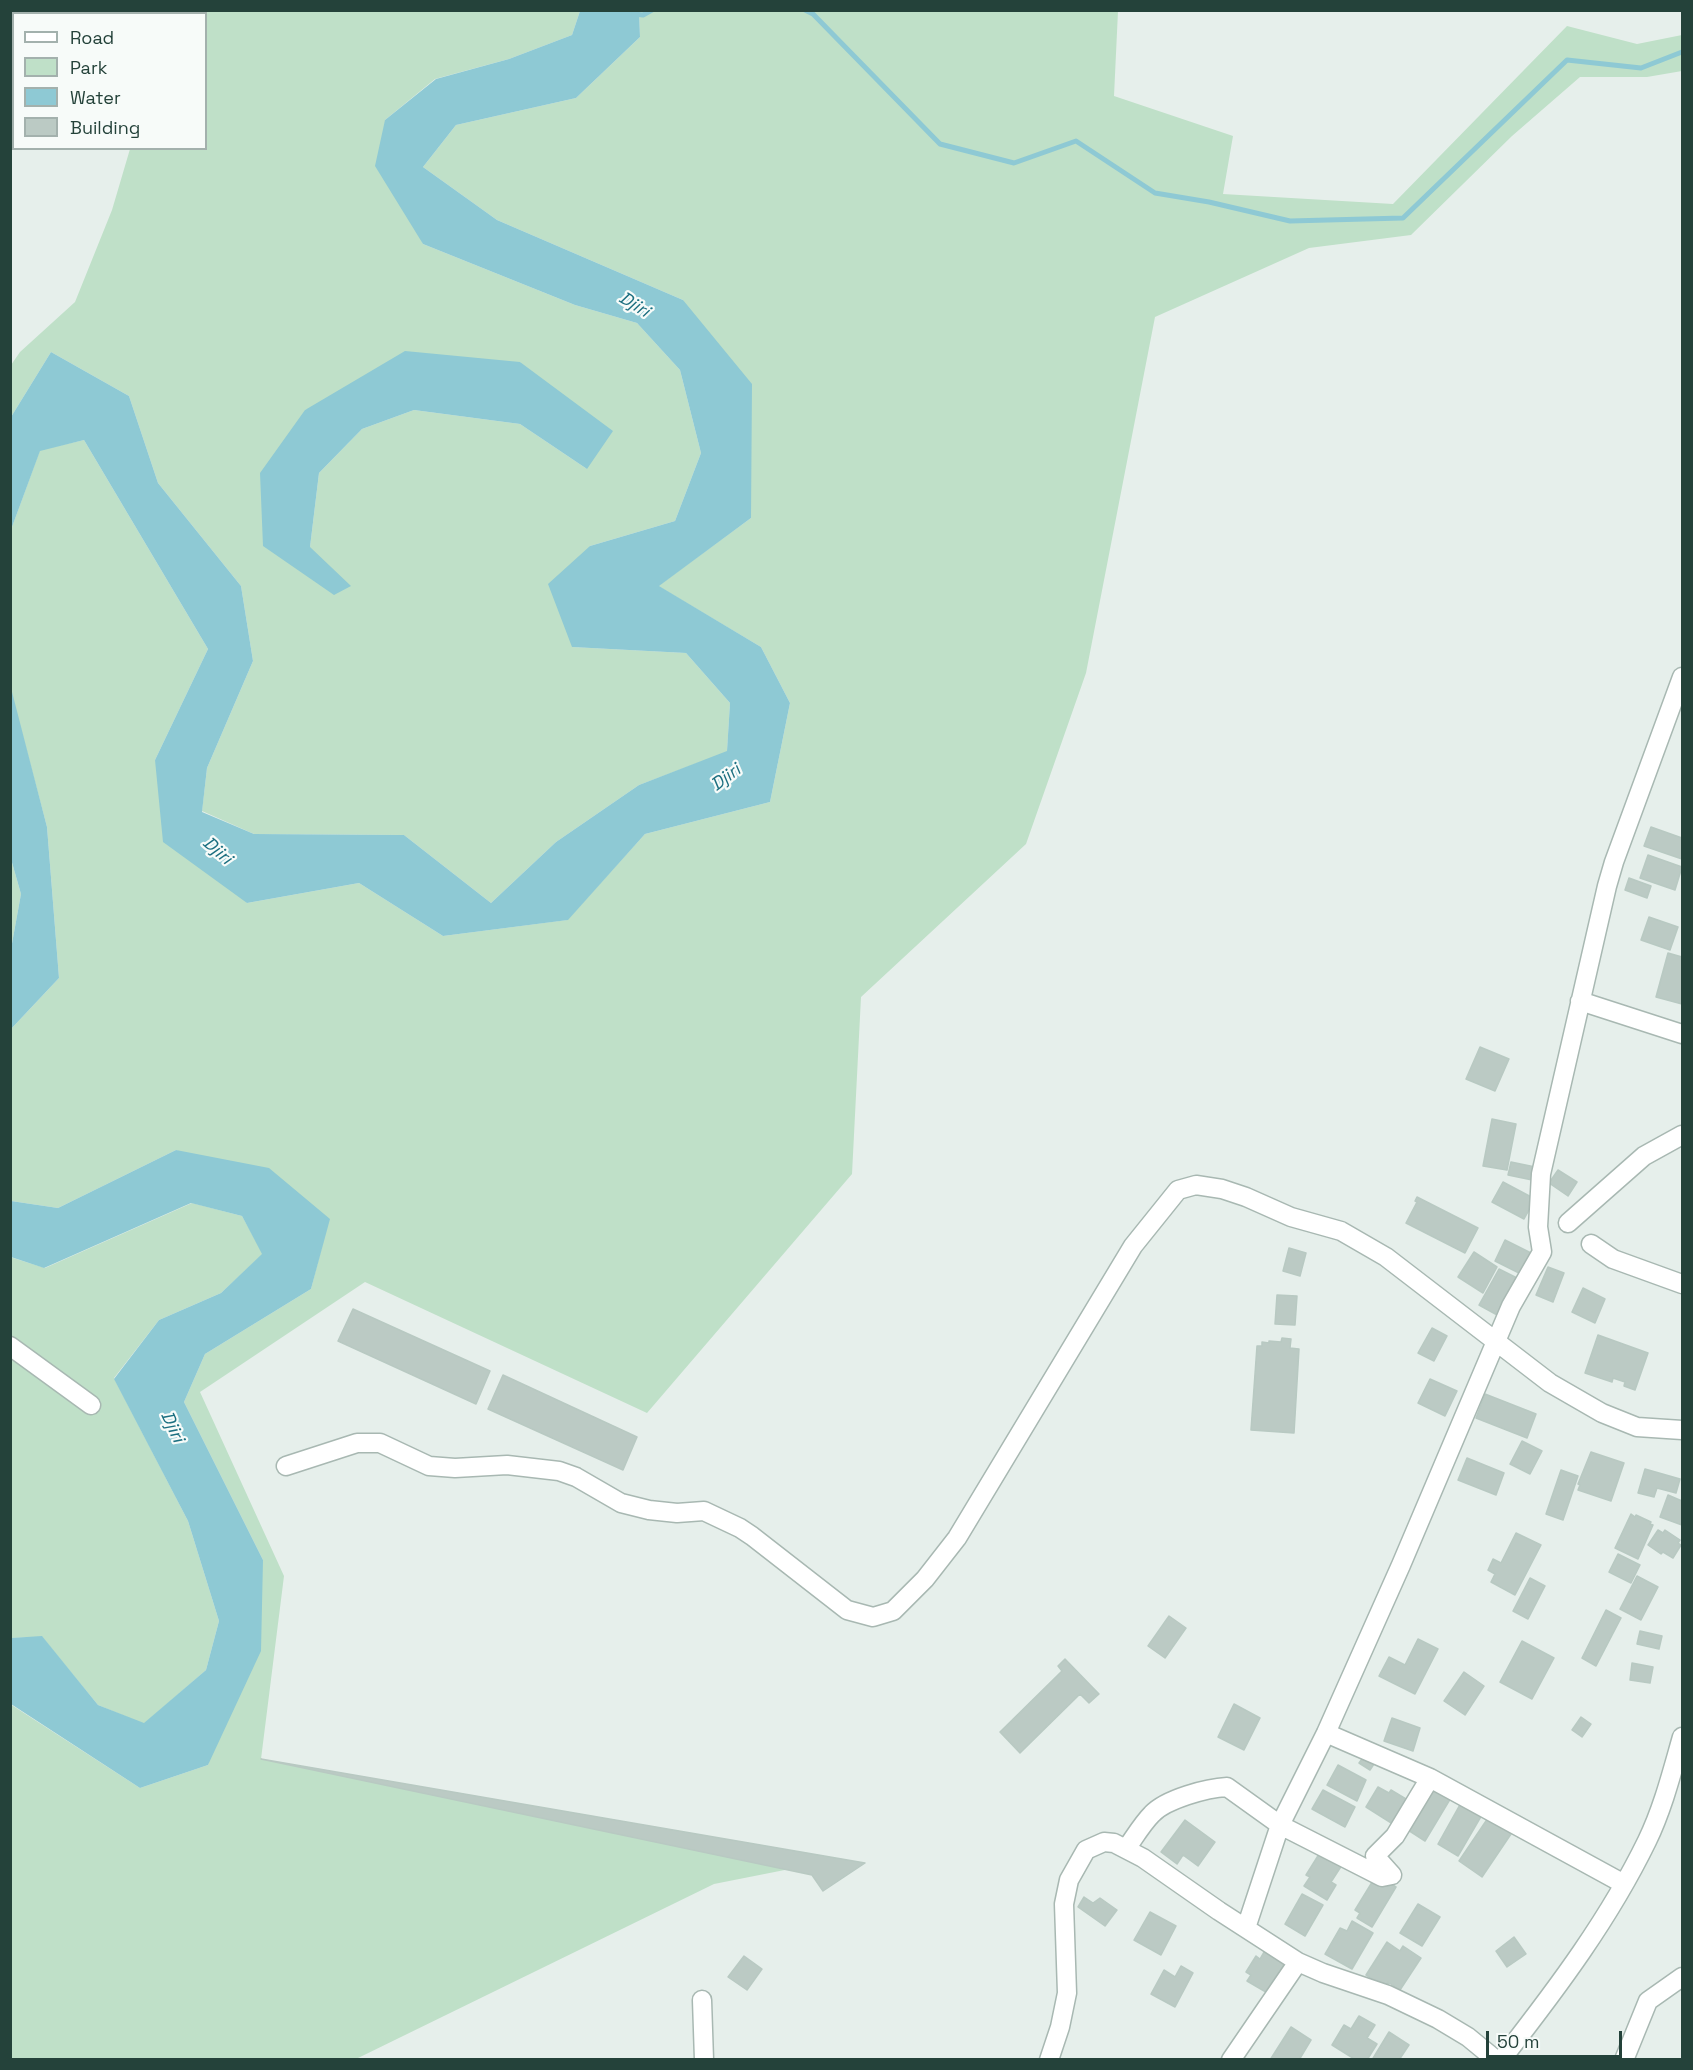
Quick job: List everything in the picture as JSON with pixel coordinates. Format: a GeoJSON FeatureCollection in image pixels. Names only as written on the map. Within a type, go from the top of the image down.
{"type":"FeatureCollection","features":[{"type":"Feature","properties":{"kind":"street"},"geometry":{"type":"LineString","coordinates":[[1246,1928],[1280,1825],[1326,1733],[1511,1306],[1542,1252],[1538,1227],[1540,1174],[1614,862],[1683,677]]}},
{"type":"Feature","properties":{"kind":"street"},"geometry":{"type":"LineString","coordinates":[[1580,1001],[1683,1034]]}},
{"type":"Feature","properties":{"kind":"street"},"geometry":{"type":"LineString","coordinates":[[1568,1223],[1644,1156],[1683,1135]]}},
{"type":"Feature","properties":{"kind":"street"},"geometry":{"type":"LineString","coordinates":[[286,1466],[357,1443],[380,1443],[429,1466],[455,1468],[507,1465],[559,1471],[576,1477],[621,1503],[677,1513],[704,1511],[746,1532],[848,1610],[873,1617],[893,1611],[925,1579],[957,1538],[1133,1246],[1178,1190],[1196,1185],[1222,1189],[1291,1217],[1341,1231],[1386,1257],[1550,1383],[1602,1413],[1637,1427],[1683,1430]]}},
{"type":"Feature","properties":{"kind":"street"},"geometry":{"type":"LineString","coordinates":[[1591,1244],[1614,1259],[1683,1284]]}},
{"type":"Feature","properties":{"kind":"street"},"geometry":{"type":"LineString","coordinates":[[10,1346],[91,1405]]}},
{"type":"Feature","properties":{"kind":"street"},"geometry":{"type":"LineString","coordinates":[[1326,1733],[1430,1778],[1624,1884]]}},
{"type":"Feature","properties":{"kind":"street"},"geometry":{"type":"LineString","coordinates":[[1504,2060],[1504,2055],[1560,1984],[1593,1937],[1624,1884],[1648,1840],[1683,1737]]}},
{"type":"Feature","properties":{"kind":"street"},"geometry":{"type":"LineString","coordinates":[[1126,1850],[1152,1814],[1165,1805],[1202,1791],[1220,1787],[1231,1788],[1280,1825],[1388,1877],[1392,1875],[1375,1856],[1395,1836],[1430,1778]]}},
{"type":"Feature","properties":{"kind":"street"},"geometry":{"type":"LineString","coordinates":[[1049,2060],[1060,2027],[1067,1994],[1064,1904],[1069,1880],[1086,1850],[1104,1842],[1113,1843],[1143,1858],[1298,1962],[1388,1995],[1438,2019],[1468,2037],[1496,2060]]}},
{"type":"Feature","properties":{"kind":"street"},"geometry":{"type":"LineString","coordinates":[[1231,2060],[1298,1962]]}},
{"type":"Feature","properties":{"kind":"street"},"geometry":{"type":"LineString","coordinates":[[1624,2060],[1648,2001],[1683,1977]]}},
{"type":"Feature","properties":{"kind":"street"},"geometry":{"type":"LineString","coordinates":[[702,2000],[704,2060]]}},
{"type":"Feature","properties":{"kind":"green space"},"geometry":{"type":"Polygon","coordinates":[[[200,11],[580,11],[572,35],[509,59],[435,79],[385,120],[423,244],[575,305],[637,323],[680,370],[701,453],[675,521],[590,546],[572,647],[686,653],[730,703],[727,752],[639,785],[556,842],[491,903],[404,835],[254,834],[202,811],[207,768],[253,661],[241,586],[158,483],[129,396],[51,352],[11,417],[11,365],[20,352],[75,302],[112,210],[130,150],[207,150],[207,12],[200,11]],[[520,362],[305,410],[310,547],[319,473],[362,429],[414,410],[520,424],[587,469],[520,362]]]}},
{"type":"Feature","properties":{"kind":"green space"},"geometry":{"type":"Polygon","coordinates":[[[639,11],[1118,11],[1114,96],[1233,136],[1223,194],[1393,204],[1567,26],[1637,44],[1682,35],[1682,71],[1647,77],[1580,77],[1512,136],[1411,235],[1309,248],[1155,317],[1086,673],[1026,844],[861,997],[852,1174],[647,1413],[365,1282],[200,1392],[284,1576],[261,1759],[815,1864],[714,1884],[356,2059],[11,2059],[10,1704],[140,1788],[208,1765],[263,1560],[184,1402],[205,1354],[311,1289],[329,1219],[176,1150],[58,1208],[11,1201],[11,1029],[59,978],[47,827],[10,688],[10,543],[12,527],[40,450],[84,440],[208,649],[155,760],[247,903],[359,883],[443,936],[567,920],[645,834],[770,802],[790,703],[761,647],[658,586],[751,518],[683,300],[497,220],[423,167],[456,125],[576,98],[640,37],[639,11]]]}},
{"type":"Feature","properties":{"kind":"green space"},"geometry":{"type":"Polygon","coordinates":[[[11,859],[21,894],[11,949],[11,859]]]}},
{"type":"Feature","properties":{"kind":"green space"},"geometry":{"type":"Polygon","coordinates":[[[192,1203],[242,1216],[263,1254],[221,1293],[159,1320],[114,1378],[188,1521],[219,1621],[206,1670],[144,1724],[98,1705],[42,1637],[11,1638],[10,1257],[45,1268],[192,1203]]]}},
{"type":"Feature","properties":{"kind":"water","name":"Djiri"},"geometry":{"type":"Polygon","coordinates":[[[580,11],[639,11],[640,37],[576,98],[456,125],[423,167],[497,220],[683,300],[752,384],[751,518],[659,586],[761,647],[790,703],[770,802],[645,834],[568,920],[443,936],[359,883],[247,903],[163,842],[155,760],[208,649],[84,440],[40,451],[12,527],[11,543],[11,417],[51,352],[129,396],[158,483],[241,586],[253,661],[207,768],[202,812],[254,834],[404,835],[491,903],[556,842],[639,785],[727,751],[730,703],[686,653],[572,647],[548,584],[590,546],[675,521],[701,453],[680,370],[637,323],[575,305],[423,244],[375,166],[385,120],[436,79],[509,59],[572,35],[580,11]]]}},
{"type":"Feature","properties":{"kind":"water"},"geometry":{"type":"Polygon","coordinates":[[[405,351],[520,362],[613,431],[587,469],[520,424],[414,410],[362,429],[319,473],[310,547],[351,586],[334,595],[263,546],[260,473],[305,410],[405,351]]]}},
{"type":"Feature","properties":{"kind":"water"},"geometry":{"type":"Polygon","coordinates":[[[11,688],[47,827],[59,978],[11,1029],[11,949],[21,894],[11,859],[11,688]]]}},
{"type":"Feature","properties":{"kind":"water","name":"Djiri"},"geometry":{"type":"Polygon","coordinates":[[[176,1150],[269,1168],[330,1219],[311,1289],[205,1354],[184,1402],[263,1560],[261,1651],[208,1765],[140,1788],[11,1704],[11,1638],[42,1636],[98,1705],[144,1723],[206,1670],[219,1621],[188,1521],[114,1379],[159,1320],[221,1293],[262,1254],[242,1216],[191,1203],[44,1268],[11,1257],[11,1201],[58,1208],[176,1150]]]}},
{"type":"Feature","properties":{"kind":"building"},"geometry":{"type":"Polygon","coordinates":[[[1651,827],[1682,838],[1682,859],[1644,846],[1651,827]]]}},
{"type":"Feature","properties":{"kind":"building"},"geometry":{"type":"Polygon","coordinates":[[[1648,855],[1682,867],[1675,890],[1640,878],[1648,855]]]}},
{"type":"Feature","properties":{"kind":"building"},"geometry":{"type":"Polygon","coordinates":[[[1629,878],[1651,886],[1647,898],[1625,890],[1629,878]]]}},
{"type":"Feature","properties":{"kind":"building"},"geometry":{"type":"Polygon","coordinates":[[[1649,917],[1678,927],[1670,950],[1641,940],[1649,917]]]}},
{"type":"Feature","properties":{"kind":"building"},"geometry":{"type":"Polygon","coordinates":[[[1668,953],[1682,957],[1682,1004],[1656,997],[1668,953]]]}},
{"type":"Feature","properties":{"kind":"building"},"geometry":{"type":"Polygon","coordinates":[[[1480,1047],[1509,1059],[1495,1091],[1466,1079],[1480,1047]]]}},
{"type":"Feature","properties":{"kind":"building"},"geometry":{"type":"Polygon","coordinates":[[[1492,1119],[1516,1124],[1507,1170],[1483,1166],[1492,1119]]]}},
{"type":"Feature","properties":{"kind":"building"},"geometry":{"type":"Polygon","coordinates":[[[1511,1162],[1540,1168],[1537,1181],[1508,1175],[1511,1162]]]}},
{"type":"Feature","properties":{"kind":"building"},"geometry":{"type":"Polygon","coordinates":[[[1558,1170],[1577,1182],[1568,1196],[1549,1183],[1558,1170]]]}},
{"type":"Feature","properties":{"kind":"building"},"geometry":{"type":"Polygon","coordinates":[[[1503,1182],[1535,1199],[1524,1219],[1492,1202],[1503,1182]]]}},
{"type":"Feature","properties":{"kind":"building"},"geometry":{"type":"Polygon","coordinates":[[[1417,1197],[1478,1228],[1465,1253],[1406,1223],[1417,1202],[1415,1201],[1417,1197]]]}},
{"type":"Feature","properties":{"kind":"building"},"geometry":{"type":"Polygon","coordinates":[[[1505,1240],[1535,1255],[1525,1276],[1495,1261],[1505,1240]]]}},
{"type":"Feature","properties":{"kind":"building"},"geometry":{"type":"Polygon","coordinates":[[[1289,1248],[1306,1253],[1300,1276],[1283,1271],[1289,1248]]]}},
{"type":"Feature","properties":{"kind":"building"},"geometry":{"type":"Polygon","coordinates":[[[1474,1252],[1497,1267],[1483,1293],[1458,1277],[1474,1252]]]}},
{"type":"Feature","properties":{"kind":"building"},"geometry":{"type":"Polygon","coordinates":[[[1548,1267],[1564,1273],[1553,1302],[1536,1295],[1548,1267]]]}},
{"type":"Feature","properties":{"kind":"building"},"geometry":{"type":"Polygon","coordinates":[[[1499,1269],[1519,1279],[1499,1316],[1479,1305],[1499,1269]]]}},
{"type":"Feature","properties":{"kind":"building"},"geometry":{"type":"Polygon","coordinates":[[[1583,1288],[1605,1299],[1595,1323],[1572,1312],[1583,1288]]]}},
{"type":"Feature","properties":{"kind":"building"},"geometry":{"type":"Polygon","coordinates":[[[1277,1295],[1297,1296],[1295,1325],[1275,1324],[1277,1295]]]}},
{"type":"Feature","properties":{"kind":"building"},"geometry":{"type":"Polygon","coordinates":[[[353,1309],[490,1371],[476,1404],[338,1341],[353,1309]]]}},
{"type":"Feature","properties":{"kind":"building"},"geometry":{"type":"Polygon","coordinates":[[[1432,1328],[1447,1336],[1434,1361],[1418,1353],[1432,1328]]]}},
{"type":"Feature","properties":{"kind":"building"},"geometry":{"type":"Polygon","coordinates":[[[1598,1335],[1648,1353],[1635,1390],[1624,1386],[1625,1382],[1613,1378],[1612,1382],[1585,1373],[1598,1335]]]}},
{"type":"Feature","properties":{"kind":"building"},"geometry":{"type":"Polygon","coordinates":[[[1282,1338],[1291,1339],[1290,1348],[1299,1349],[1294,1433],[1251,1430],[1257,1346],[1262,1346],[1262,1342],[1281,1342],[1282,1338]]]}},
{"type":"Feature","properties":{"kind":"building"},"geometry":{"type":"Polygon","coordinates":[[[503,1375],[637,1437],[623,1470],[488,1409],[503,1375]]]}},
{"type":"Feature","properties":{"kind":"building"},"geometry":{"type":"Polygon","coordinates":[[[1430,1379],[1457,1391],[1445,1416],[1418,1403],[1430,1379]]]}},
{"type":"Feature","properties":{"kind":"building"},"geometry":{"type":"Polygon","coordinates":[[[1485,1394],[1536,1414],[1527,1438],[1476,1418],[1485,1394]]]}},
{"type":"Feature","properties":{"kind":"building"},"geometry":{"type":"Polygon","coordinates":[[[1522,1441],[1542,1451],[1530,1474],[1510,1464],[1522,1441]]]}},
{"type":"Feature","properties":{"kind":"building"},"geometry":{"type":"Polygon","coordinates":[[[1591,1452],[1624,1463],[1611,1501],[1578,1490],[1580,1485],[1578,1484],[1591,1452]]]}},
{"type":"Feature","properties":{"kind":"building"},"geometry":{"type":"Polygon","coordinates":[[[1467,1458],[1504,1473],[1496,1495],[1458,1480],[1467,1458]]]}},
{"type":"Feature","properties":{"kind":"building"},"geometry":{"type":"Polygon","coordinates":[[[1645,1469],[1680,1479],[1676,1493],[1657,1488],[1654,1497],[1638,1493],[1645,1469]]]}},
{"type":"Feature","properties":{"kind":"building"},"geometry":{"type":"Polygon","coordinates":[[[1561,1470],[1578,1476],[1563,1520],[1546,1514],[1561,1470]]]}},
{"type":"Feature","properties":{"kind":"building"},"geometry":{"type":"Polygon","coordinates":[[[1668,1495],[1682,1501],[1682,1525],[1660,1517],[1668,1495]]]}},
{"type":"Feature","properties":{"kind":"building"},"geometry":{"type":"Polygon","coordinates":[[[1631,1514],[1653,1525],[1638,1559],[1615,1548],[1631,1514]]]}},
{"type":"Feature","properties":{"kind":"building"},"geometry":{"type":"Polygon","coordinates":[[[1658,1530],[1663,1533],[1665,1530],[1680,1540],[1678,1543],[1681,1545],[1673,1558],[1663,1552],[1661,1554],[1648,1545],[1658,1530]]]}},
{"type":"Feature","properties":{"kind":"building"},"geometry":{"type":"Polygon","coordinates":[[[1516,1533],[1541,1545],[1515,1595],[1491,1582],[1495,1574],[1488,1570],[1493,1559],[1501,1563],[1516,1533]]]}},
{"type":"Feature","properties":{"kind":"building"},"geometry":{"type":"Polygon","coordinates":[[[1618,1554],[1640,1565],[1631,1583],[1609,1572],[1618,1554]]]}},
{"type":"Feature","properties":{"kind":"building"},"geometry":{"type":"Polygon","coordinates":[[[1637,1576],[1658,1587],[1641,1620],[1620,1609],[1637,1576]]]}},
{"type":"Feature","properties":{"kind":"building"},"geometry":{"type":"Polygon","coordinates":[[[1530,1578],[1545,1586],[1528,1619],[1513,1611],[1530,1578]]]}},
{"type":"Feature","properties":{"kind":"building"},"geometry":{"type":"Polygon","coordinates":[[[1606,1610],[1621,1618],[1596,1666],[1582,1658],[1606,1610]]]}},
{"type":"Feature","properties":{"kind":"building"},"geometry":{"type":"Polygon","coordinates":[[[1169,1616],[1186,1628],[1165,1658],[1148,1646],[1169,1616]]]}},
{"type":"Feature","properties":{"kind":"building"},"geometry":{"type":"Polygon","coordinates":[[[1640,1631],[1662,1636],[1659,1649],[1637,1644],[1640,1631]]]}},
{"type":"Feature","properties":{"kind":"building"},"geometry":{"type":"Polygon","coordinates":[[[1418,1639],[1438,1649],[1415,1694],[1379,1676],[1389,1657],[1405,1665],[1418,1639]]]}},
{"type":"Feature","properties":{"kind":"building"},"geometry":{"type":"Polygon","coordinates":[[[1522,1641],[1554,1658],[1532,1699],[1500,1682],[1522,1641]]]}},
{"type":"Feature","properties":{"kind":"building"},"geometry":{"type":"Polygon","coordinates":[[[1065,1659],[1099,1694],[1089,1703],[1080,1694],[1020,1753],[1000,1732],[1062,1671],[1058,1666],[1065,1659]]]}},
{"type":"Feature","properties":{"kind":"building"},"geometry":{"type":"Polygon","coordinates":[[[1632,1663],[1653,1667],[1650,1683],[1630,1680],[1632,1663]]]}},
{"type":"Feature","properties":{"kind":"building"},"geometry":{"type":"Polygon","coordinates":[[[1464,1672],[1484,1686],[1465,1715],[1444,1701],[1464,1672]]]}},
{"type":"Feature","properties":{"kind":"building"},"geometry":{"type":"Polygon","coordinates":[[[1234,1704],[1260,1718],[1244,1750],[1218,1737],[1234,1704]]]}},
{"type":"Feature","properties":{"kind":"building"},"geometry":{"type":"Polygon","coordinates":[[[1581,1717],[1591,1724],[1582,1737],[1572,1730],[1581,1717]]]}},
{"type":"Feature","properties":{"kind":"building"},"geometry":{"type":"Polygon","coordinates":[[[1392,1718],[1420,1728],[1413,1751],[1384,1741],[1392,1718]]]}},
{"type":"Feature","properties":{"kind":"building"},"geometry":{"type":"Polygon","coordinates":[[[1368,1751],[1378,1758],[1370,1770],[1359,1763],[1368,1751]]]}},
{"type":"Feature","properties":{"kind":"building"},"geometry":{"type":"Polygon","coordinates":[[[261,1759],[865,1863],[823,1891],[812,1875],[261,1759]]]}},
{"type":"Feature","properties":{"kind":"building"},"geometry":{"type":"Polygon","coordinates":[[[1338,1765],[1366,1780],[1357,1801],[1327,1785],[1338,1765]]]}},
{"type":"Feature","properties":{"kind":"building"},"geometry":{"type":"Polygon","coordinates":[[[1435,1786],[1452,1796],[1425,1841],[1408,1830],[1435,1786]]]}},
{"type":"Feature","properties":{"kind":"building"},"geometry":{"type":"Polygon","coordinates":[[[1378,1787],[1389,1793],[1391,1790],[1411,1802],[1396,1826],[1366,1807],[1378,1787]]]}},
{"type":"Feature","properties":{"kind":"building"},"geometry":{"type":"Polygon","coordinates":[[[1323,1790],[1355,1807],[1345,1827],[1312,1809],[1323,1790]]]}},
{"type":"Feature","properties":{"kind":"building"},"geometry":{"type":"Polygon","coordinates":[[[1462,1801],[1483,1813],[1458,1856],[1438,1844],[1462,1801]]]}},
{"type":"Feature","properties":{"kind":"building"},"geometry":{"type":"Polygon","coordinates":[[[1488,1818],[1511,1834],[1482,1877],[1459,1861],[1488,1818]]]}},
{"type":"Feature","properties":{"kind":"building"},"geometry":{"type":"Polygon","coordinates":[[[1185,1820],[1215,1842],[1198,1866],[1183,1855],[1177,1864],[1161,1852],[1185,1820]]]}},
{"type":"Feature","properties":{"kind":"building"},"geometry":{"type":"Polygon","coordinates":[[[1321,1851],[1342,1865],[1331,1882],[1336,1885],[1327,1900],[1304,1886],[1310,1877],[1306,1875],[1321,1851]]]}},
{"type":"Feature","properties":{"kind":"building"},"geometry":{"type":"Polygon","coordinates":[[[1374,1879],[1385,1880],[1396,1887],[1372,1927],[1357,1918],[1360,1913],[1355,1910],[1374,1879]]]}},
{"type":"Feature","properties":{"kind":"building"},"geometry":{"type":"Polygon","coordinates":[[[1302,1894],[1323,1905],[1305,1936],[1285,1924],[1302,1894]]]}},
{"type":"Feature","properties":{"kind":"building"},"geometry":{"type":"Polygon","coordinates":[[[1084,1897],[1093,1903],[1100,1898],[1117,1910],[1105,1926],[1078,1907],[1084,1897]]]}},
{"type":"Feature","properties":{"kind":"building"},"geometry":{"type":"Polygon","coordinates":[[[1418,1904],[1440,1917],[1422,1946],[1400,1933],[1418,1904]]]}},
{"type":"Feature","properties":{"kind":"building"},"geometry":{"type":"Polygon","coordinates":[[[1150,1912],[1176,1926],[1161,1955],[1134,1940],[1150,1912]]]}},
{"type":"Feature","properties":{"kind":"building"},"geometry":{"type":"Polygon","coordinates":[[[1352,1921],[1373,1933],[1352,1969],[1325,1954],[1340,1928],[1347,1931],[1352,1921]]]}},
{"type":"Feature","properties":{"kind":"building"},"geometry":{"type":"Polygon","coordinates":[[[1514,1937],[1526,1954],[1507,1967],[1496,1951],[1514,1937]]]}},
{"type":"Feature","properties":{"kind":"building"},"geometry":{"type":"Polygon","coordinates":[[[1387,1942],[1400,1951],[1403,1946],[1421,1958],[1400,1990],[1388,1982],[1385,1987],[1366,1975],[1387,1942]]]}},
{"type":"Feature","properties":{"kind":"building"},"geometry":{"type":"Polygon","coordinates":[[[1264,1952],[1288,1966],[1271,1995],[1247,1981],[1251,1975],[1246,1972],[1256,1956],[1260,1959],[1264,1952]]]}},
{"type":"Feature","properties":{"kind":"building"},"geometry":{"type":"Polygon","coordinates":[[[744,1956],[762,1969],[747,1990],[728,1977],[744,1956]]]}},
{"type":"Feature","properties":{"kind":"building"},"geometry":{"type":"Polygon","coordinates":[[[1181,1966],[1193,1973],[1175,2007],[1151,1994],[1164,1970],[1175,1977],[1181,1966]]]}},
{"type":"Feature","properties":{"kind":"building"},"geometry":{"type":"Polygon","coordinates":[[[1359,2016],[1375,2025],[1367,2038],[1377,2044],[1367,2060],[1356,2060],[1332,2045],[1344,2025],[1351,2029],[1359,2016]]]}},
{"type":"Feature","properties":{"kind":"building"},"geometry":{"type":"Polygon","coordinates":[[[1291,2027],[1311,2040],[1299,2060],[1270,2060],[1291,2027]]]}},
{"type":"Feature","properties":{"kind":"building"},"geometry":{"type":"Polygon","coordinates":[[[1389,2032],[1409,2045],[1399,2060],[1372,2060],[1389,2032]]]}},
{"type":"Feature","properties":{"kind":"waterway"},"geometry":{"type":"LineString","coordinates":[[634,14],[643,15],[652,10]]}},
{"type":"Feature","properties":{"kind":"waterway"},"geometry":{"type":"LineString","coordinates":[[805,10],[813,14],[940,144],[1014,163],[1076,141],[1155,193],[1209,202],[1290,221],[1403,218],[1567,60],[1641,68],[1682,52]]}}]}
